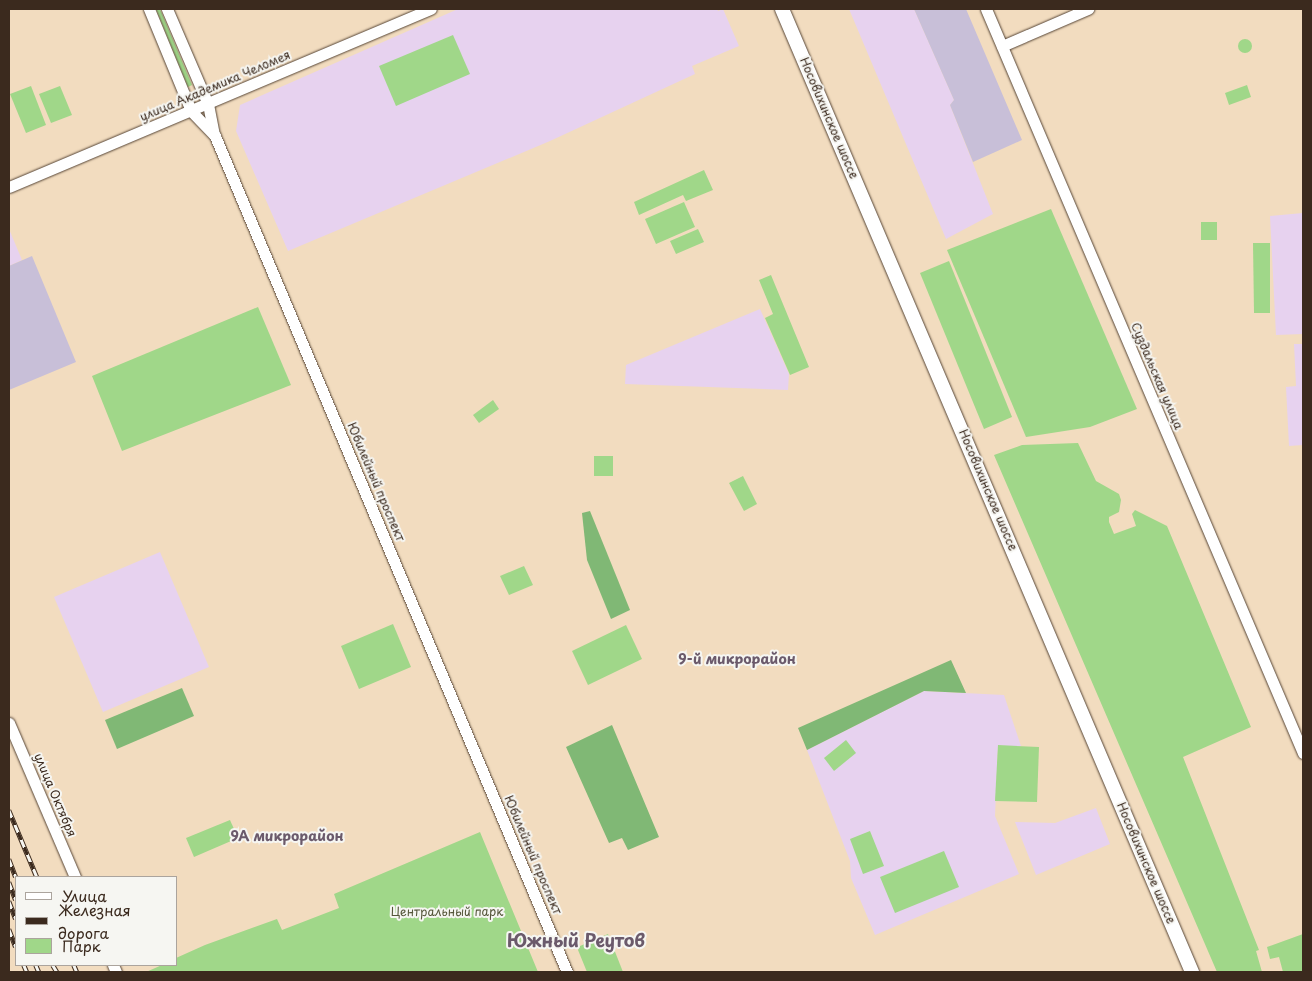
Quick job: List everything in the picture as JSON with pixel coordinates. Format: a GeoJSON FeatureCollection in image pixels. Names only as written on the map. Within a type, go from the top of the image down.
{"type":"FeatureCollection","features":[{"type":"Feature","properties":{"kind":"main road","name":"Носовихинское шоссе"},"geometry":{"type":"LineString","coordinates":[[782,9],[1192,972]]}},
{"type":"Feature","properties":{"kind":"street","name":"Юбилейный проспект"},"geometry":{"type":"LineString","coordinates":[[148,9],[191,111],[215,136],[568,972]]}},
{"type":"Feature","properties":{"kind":"street"},"geometry":{"type":"LineString","coordinates":[[167,9],[208,104],[215,136]]}},
{"type":"Feature","properties":{"kind":"street","name":"улица Академика Челомея"},"geometry":{"type":"LineString","coordinates":[[9,188],[431,9]]}},
{"type":"Feature","properties":{"kind":"street","name":"Суздальская улица"},"geometry":{"type":"LineString","coordinates":[[986,9],[1303,753]]}},
{"type":"Feature","properties":{"kind":"street"},"geometry":{"type":"LineString","coordinates":[[1002,46],[1088,9]]}},
{"type":"Feature","properties":{"kind":"street","name":"улица Октября"},"geometry":{"type":"LineString","coordinates":[[9,724],[75,876]]}},
{"type":"Feature","properties":{"kind":"shaded area"},"geometry":{"type":"Polygon","coordinates":[[[458,9],[717,9],[718,11],[723,9],[739,46],[692,66],[695,74],[550,141],[288,251],[236,131],[240,105],[458,9]]]}},
{"type":"Feature","properties":{"kind":"shaded area"},"geometry":{"type":"Polygon","coordinates":[[[849,9],[914,9],[954,100],[950,105],[993,214],[946,239],[849,9]]]}},
{"type":"Feature","properties":{"kind":"shaded area"},"geometry":{"type":"Polygon","coordinates":[[[914,9],[966,9],[1022,140],[973,162],[950,105],[954,100],[914,9]]]}},
{"type":"Feature","properties":{"kind":"shaded area"},"geometry":{"type":"Polygon","coordinates":[[[1303,213],[1303,334],[1276,335],[1270,216],[1303,213]]]}},
{"type":"Feature","properties":{"kind":"shaded area"},"geometry":{"type":"Polygon","coordinates":[[[9,229],[22,260],[9,266],[9,229]]]}},
{"type":"Feature","properties":{"kind":"shaded area"},"geometry":{"type":"Polygon","coordinates":[[[32,256],[76,362],[9,390],[9,266],[32,256]]]}},
{"type":"Feature","properties":{"kind":"shaded area"},"geometry":{"type":"Polygon","coordinates":[[[760,309],[789,374],[788,390],[625,384],[626,365],[760,309]]]}},
{"type":"Feature","properties":{"kind":"shaded area"},"geometry":{"type":"Polygon","coordinates":[[[1294,344],[1303,344],[1303,445],[1289,446],[1286,387],[1296,386],[1294,344]]]}},
{"type":"Feature","properties":{"kind":"shaded area"},"geometry":{"type":"Polygon","coordinates":[[[160,552],[209,667],[103,712],[54,597],[160,552]]]}},
{"type":"Feature","properties":{"kind":"shaded area"},"geometry":{"type":"Polygon","coordinates":[[[924,691],[1004,695],[1021,746],[998,746],[995,816],[1019,874],[875,935],[851,878],[850,861],[807,750],[924,691]]]}},
{"type":"Feature","properties":{"kind":"shaded area"},"geometry":{"type":"Polygon","coordinates":[[[1096,808],[1110,844],[1036,875],[1015,822],[1055,823],[1096,808]]]}},
{"type":"Feature","properties":{"kind":"green space"},"geometry":{"type":"Polygon","coordinates":[[[156,9],[160,9],[192,85],[188,87],[156,9]]]}},
{"type":"Feature","properties":{"kind":"green space"},"geometry":{"type":"Polygon","coordinates":[[[453,35],[470,74],[396,106],[379,66],[453,35]]]}},
{"type":"Feature","properties":{"kind":"green space"},"geometry":{"type":"Polygon","coordinates":[[[1242,39],[1248,39],[1252,46],[1248,53],[1242,53],[1238,49],[1238,43],[1242,39]]]}},
{"type":"Feature","properties":{"kind":"green space"},"geometry":{"type":"Polygon","coordinates":[[[1247,85],[1251,97],[1229,105],[1225,93],[1247,85]]]}},
{"type":"Feature","properties":{"kind":"green space"},"geometry":{"type":"Polygon","coordinates":[[[31,86],[46,125],[26,133],[10,94],[31,86]]]}},
{"type":"Feature","properties":{"kind":"green space"},"geometry":{"type":"Polygon","coordinates":[[[60,86],[72,115],[51,123],[39,94],[60,86]]]}},
{"type":"Feature","properties":{"kind":"green space"},"geometry":{"type":"Polygon","coordinates":[[[704,170],[713,190],[686,201],[683,195],[639,215],[634,202],[704,170]]]}},
{"type":"Feature","properties":{"kind":"green space"},"geometry":{"type":"Polygon","coordinates":[[[684,202],[695,227],[656,244],[645,219],[684,202]]]}},
{"type":"Feature","properties":{"kind":"green space"},"geometry":{"type":"Polygon","coordinates":[[[1051,209],[1137,409],[1090,427],[1026,437],[947,250],[1051,209]]]}},
{"type":"Feature","properties":{"kind":"green space"},"geometry":{"type":"Polygon","coordinates":[[[1201,222],[1217,222],[1217,240],[1201,240],[1201,222]]]}},
{"type":"Feature","properties":{"kind":"green space"},"geometry":{"type":"Polygon","coordinates":[[[698,229],[704,242],[676,254],[670,241],[698,229]]]}},
{"type":"Feature","properties":{"kind":"green space"},"geometry":{"type":"Polygon","coordinates":[[[1253,243],[1270,243],[1270,313],[1254,313],[1253,243]]]}},
{"type":"Feature","properties":{"kind":"green space"},"geometry":{"type":"Polygon","coordinates":[[[949,261],[1012,417],[984,429],[920,273],[949,261]]]}},
{"type":"Feature","properties":{"kind":"green space"},"geometry":{"type":"Polygon","coordinates":[[[771,275],[809,367],[790,375],[765,318],[773,314],[759,280],[771,275]]]}},
{"type":"Feature","properties":{"kind":"green space"},"geometry":{"type":"Polygon","coordinates":[[[258,307],[291,385],[122,451],[92,376],[258,307]]]}},
{"type":"Feature","properties":{"kind":"green space"},"geometry":{"type":"Polygon","coordinates":[[[493,400],[499,409],[479,423],[473,415],[493,400]]]}},
{"type":"Feature","properties":{"kind":"green space"},"geometry":{"type":"Polygon","coordinates":[[[1078,443],[1096,481],[1119,494],[1121,500],[1119,512],[1109,517],[1114,534],[1136,526],[1132,514],[1135,510],[1167,526],[1251,727],[1183,757],[1259,950],[1256,951],[1262,972],[1217,972],[994,455],[1022,445],[1078,443]]]}},
{"type":"Feature","properties":{"kind":"green space"},"geometry":{"type":"Polygon","coordinates":[[[594,456],[613,456],[613,476],[594,476],[594,456]]]}},
{"type":"Feature","properties":{"kind":"green space"},"geometry":{"type":"Polygon","coordinates":[[[743,476],[757,504],[744,511],[729,483],[743,476]]]}},
{"type":"Feature","properties":{"kind":"green space"},"geometry":{"type":"Polygon","coordinates":[[[590,511],[630,610],[611,619],[587,560],[582,513],[590,511]]]}},
{"type":"Feature","properties":{"kind":"green space"},"geometry":{"type":"Polygon","coordinates":[[[524,566],[533,585],[509,595],[500,576],[524,566]]]}},
{"type":"Feature","properties":{"kind":"green space"},"geometry":{"type":"Polygon","coordinates":[[[393,624],[411,667],[359,689],[341,646],[393,624]]]}},
{"type":"Feature","properties":{"kind":"green space"},"geometry":{"type":"Polygon","coordinates":[[[626,625],[642,659],[588,685],[572,651],[626,625]]]}},
{"type":"Feature","properties":{"kind":"green space"},"geometry":{"type":"Polygon","coordinates":[[[951,660],[966,693],[924,691],[807,750],[798,728],[951,660]]]}},
{"type":"Feature","properties":{"kind":"green space"},"geometry":{"type":"Polygon","coordinates":[[[182,688],[194,716],[117,749],[105,720],[182,688]]]}},
{"type":"Feature","properties":{"kind":"green space"},"geometry":{"type":"Polygon","coordinates":[[[612,725],[659,837],[628,850],[622,838],[609,843],[566,747],[612,725]]]}},
{"type":"Feature","properties":{"kind":"green space"},"geometry":{"type":"Polygon","coordinates":[[[846,740],[856,753],[834,771],[824,758],[846,740]]]}},
{"type":"Feature","properties":{"kind":"green space"},"geometry":{"type":"Polygon","coordinates":[[[998,745],[1039,747],[1037,802],[995,801],[998,745]]]}},
{"type":"Feature","properties":{"kind":"green space"},"geometry":{"type":"Polygon","coordinates":[[[230,820],[238,838],[194,857],[186,838],[230,820]]]}},
{"type":"Feature","properties":{"kind":"green space"},"geometry":{"type":"Polygon","coordinates":[[[870,831],[884,866],[863,874],[850,839],[870,831]]]}},
{"type":"Feature","properties":{"kind":"green space","name":"Центральный парк"},"geometry":{"type":"Polygon","coordinates":[[[480,832],[538,972],[146,972],[160,966],[178,966],[178,957],[205,945],[277,919],[282,930],[339,908],[334,894],[480,832]]]}},
{"type":"Feature","properties":{"kind":"green space"},"geometry":{"type":"Polygon","coordinates":[[[944,851],[959,887],[895,913],[880,877],[944,851]]]}},
{"type":"Feature","properties":{"kind":"green space"},"geometry":{"type":"Polygon","coordinates":[[[608,934],[623,972],[587,972],[578,950],[580,946],[608,934]]]}},
{"type":"Feature","properties":{"kind":"green space"},"geometry":{"type":"Polygon","coordinates":[[[1303,934],[1303,972],[1283,972],[1279,957],[1270,959],[1267,947],[1303,934]]]}},
{"type":"Feature","properties":{"kind":"railway"},"geometry":{"type":"LineString","coordinates":[[9,810],[37,876]]}},
{"type":"Feature","properties":{"kind":"railway"},"geometry":{"type":"LineString","coordinates":[[9,859],[16,876]]}},
{"type":"Feature","properties":{"kind":"railway"},"geometry":{"type":"LineString","coordinates":[[9,882],[15,897]]}},
{"type":"Feature","properties":{"kind":"railway"},"geometry":{"type":"LineString","coordinates":[[9,901],[15,916]]}},
{"type":"Feature","properties":{"kind":"railway"},"geometry":{"type":"LineString","coordinates":[[9,929],[15,944]]}},
{"type":"Feature","properties":{"kind":"railway"},"geometry":{"type":"LineString","coordinates":[[24,966],[27,972]]}},
{"type":"Feature","properties":{"kind":"railway"},"geometry":{"type":"LineString","coordinates":[[36,966],[39,972]]}},
{"type":"Feature","properties":{"kind":"railway"},"geometry":{"type":"LineString","coordinates":[[54,966],[57,972]]}},
{"type":"Feature","properties":{"kind":"railway"},"geometry":{"type":"LineString","coordinates":[[74,966],[77,972]]}},
{"type":"Feature","properties":{"kind":"district","name":"9-й микрорайон"},"geometry":{"type":"Point","coordinates":[737,659]}},
{"type":"Feature","properties":{"kind":"district","name":"9А микрорайон"},"geometry":{"type":"Point","coordinates":[287,836]}},
{"type":"Feature","properties":{"kind":"district","name":"Южный Реутов"},"geometry":{"type":"Point","coordinates":[576,940]}}]}
